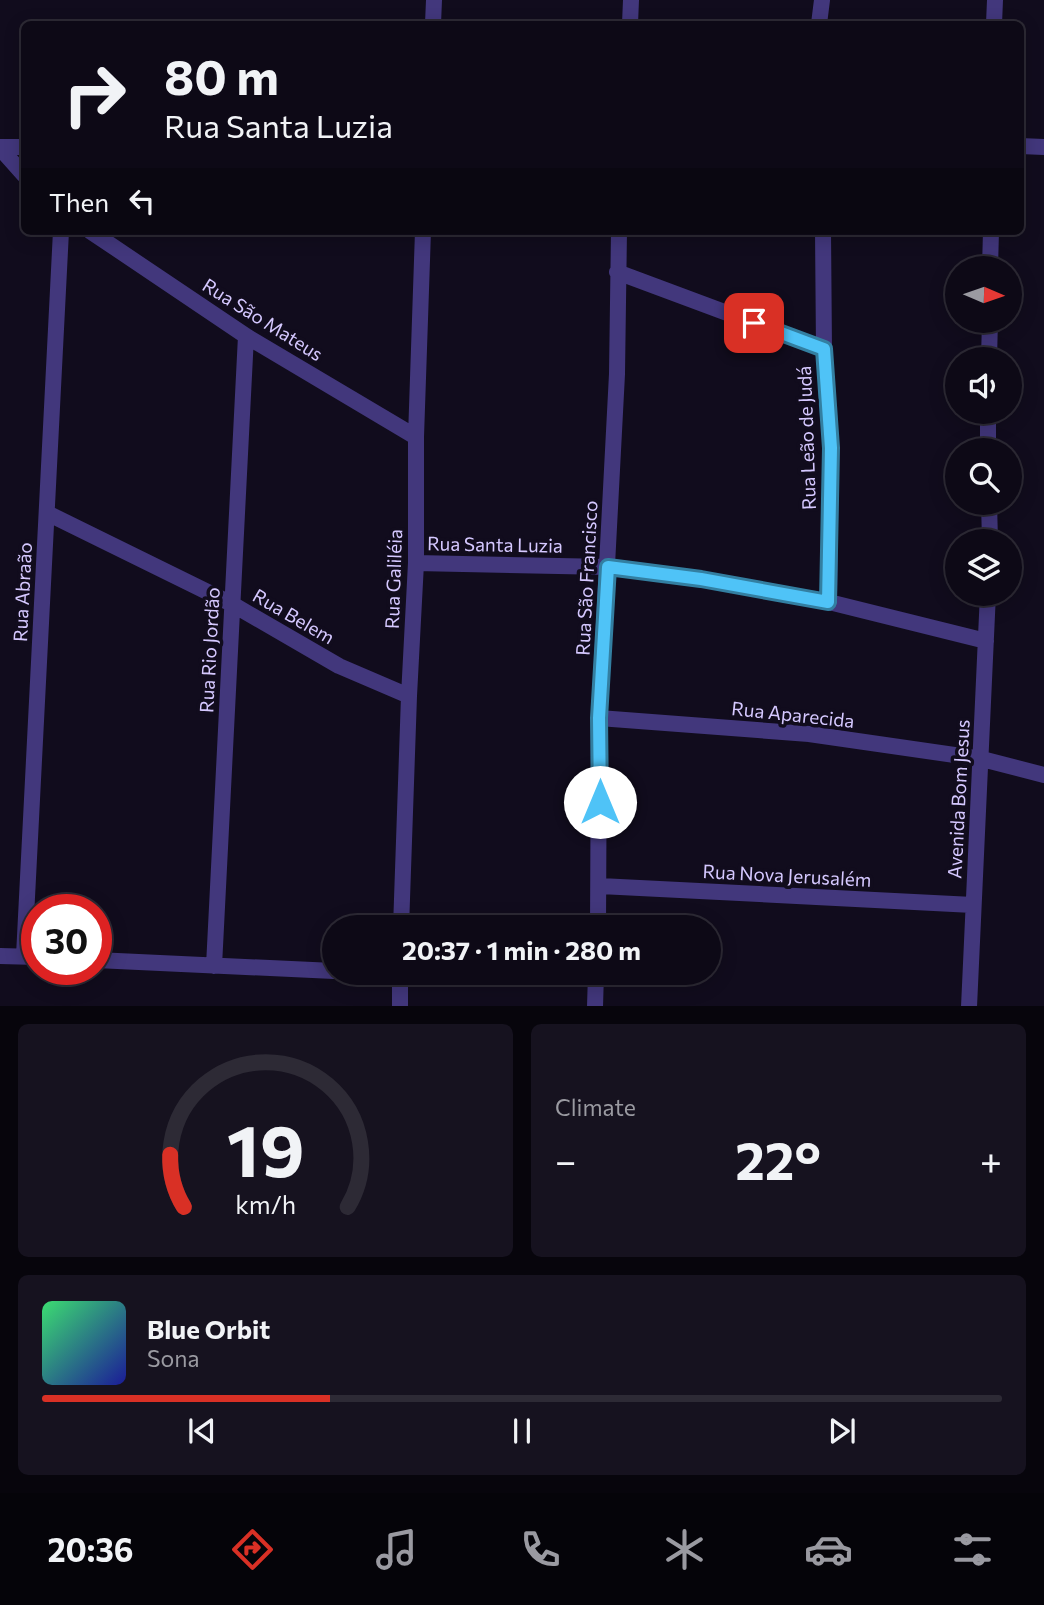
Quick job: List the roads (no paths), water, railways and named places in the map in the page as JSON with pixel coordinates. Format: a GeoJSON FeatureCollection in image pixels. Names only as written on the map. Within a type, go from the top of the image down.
{"type":"FeatureCollection","features":[{"type":"Feature","properties":{"kind":"street"},"geometry":{"type":"LineString","coordinates":[[433,21],[434,0]]}},
{"type":"Feature","properties":{"kind":"street"},"geometry":{"type":"LineString","coordinates":[[630,21],[631,0]]}},
{"type":"Feature","properties":{"kind":"street"},"geometry":{"type":"LineString","coordinates":[[819,21],[822,0]]}},
{"type":"Feature","properties":{"kind":"street"},"geometry":{"type":"LineString","coordinates":[[994,21],[995,0]]}},
{"type":"Feature","properties":{"kind":"street"},"geometry":{"type":"LineString","coordinates":[[1024,146],[1044,147]]}},
{"type":"Feature","properties":{"kind":"street"},"geometry":{"type":"LineString","coordinates":[[0,148],[21,147]]}},
{"type":"Feature","properties":{"kind":"street"},"geometry":{"type":"LineString","coordinates":[[0,148],[21,172]]}},
{"type":"Feature","properties":{"kind":"street","name":"Rua Abraão"},"geometry":{"type":"LineString","coordinates":[[32,894],[61,235]]}},
{"type":"Feature","properties":{"kind":"street","name":"Rua São Mateus"},"geometry":{"type":"LineString","coordinates":[[96,235],[246,336],[416,437]]}},
{"type":"Feature","properties":{"kind":"street","name":"Rua Galiléia"},"geometry":{"type":"LineString","coordinates":[[401,915],[416,563],[416,437],[423,235]]}},
{"type":"Feature","properties":{"kind":"street","name":"Rua São Francisco"},"geometry":{"type":"LineString","coordinates":[[599,915],[599,718],[617,374],[619,235]]}},
{"type":"Feature","properties":{"kind":"street","name":"Rua Leão de Judá"},"geometry":{"type":"LineString","coordinates":[[822,235],[824,349],[831,448],[828,602]]}},
{"type":"Feature","properties":{"kind":"street"},"geometry":{"type":"LineString","coordinates":[[990,256],[991,235]]}},
{"type":"Feature","properties":{"kind":"street"},"geometry":{"type":"LineString","coordinates":[[617,272],[824,349]]}},
{"type":"Feature","properties":{"kind":"street","name":"Rua Rio Jordão"},"geometry":{"type":"LineString","coordinates":[[214,966],[246,336]]}},
{"type":"Feature","properties":{"kind":"street","name":"Rua Belem"},"geometry":{"type":"LineString","coordinates":[[47,513],[232,604],[339,666],[409,696]]}},
{"type":"Feature","properties":{"kind":"street","name":"Rua Santa Luzia"},"geometry":{"type":"LineString","coordinates":[[416,563],[608,567],[701,579],[828,602],[986,641]]}},
{"type":"Feature","properties":{"kind":"street","name":"Avenida Bom Jesus"},"geometry":{"type":"LineString","coordinates":[[969,1006],[987,606]]}},
{"type":"Feature","properties":{"kind":"street","name":"Rua Aparecida"},"geometry":{"type":"LineString","coordinates":[[599,718],[809,734],[982,759],[1044,775]]}},
{"type":"Feature","properties":{"kind":"street","name":"Rua Nova Jerusalém"},"geometry":{"type":"LineString","coordinates":[[600,886],[773,897],[972,905]]}},
{"type":"Feature","properties":{"kind":"street"},"geometry":{"type":"LineString","coordinates":[[0,956],[21,956]]}},
{"type":"Feature","properties":{"kind":"street"},"geometry":{"type":"LineString","coordinates":[[112,961],[322,970]]}},
{"type":"Feature","properties":{"kind":"street"},"geometry":{"type":"LineString","coordinates":[[400,985],[400,1006]]}},
{"type":"Feature","properties":{"kind":"street"},"geometry":{"type":"LineString","coordinates":[[595,1006],[596,985]]}}]}
